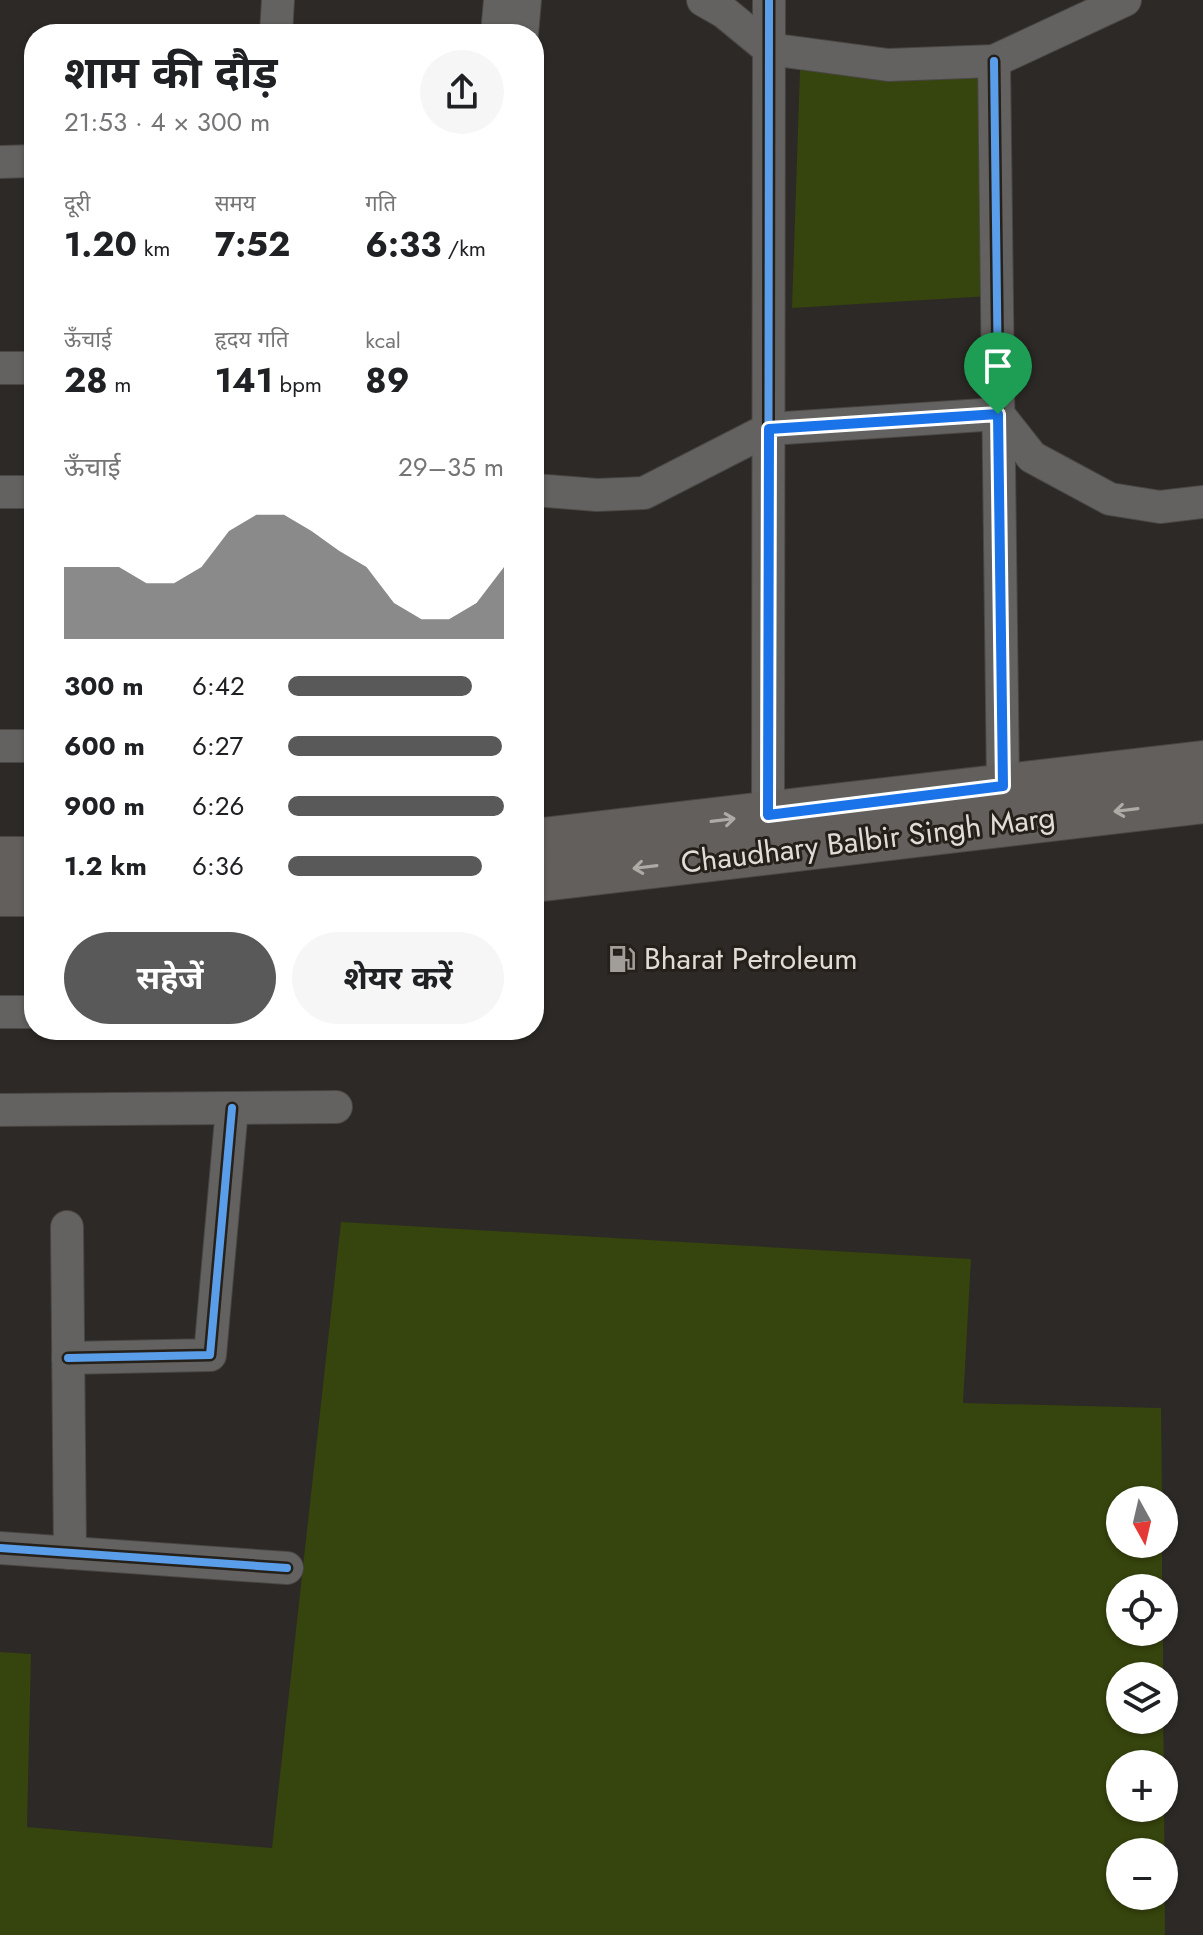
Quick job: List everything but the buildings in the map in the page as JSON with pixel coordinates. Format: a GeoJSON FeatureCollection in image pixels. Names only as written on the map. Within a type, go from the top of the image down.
{"type":"FeatureCollection","features":[{"type":"Feature","properties":{"kind":"street"},"geometry":{"type":"LineString","coordinates":[[277,24],[278,0]]}},
{"type":"Feature","properties":{"kind":"street"},"geometry":{"type":"LineString","coordinates":[[498,24],[500,0]]}},
{"type":"Feature","properties":{"kind":"street"},"geometry":{"type":"LineString","coordinates":[[523,24],[525,0]]}},
{"type":"Feature","properties":{"kind":"street"},"geometry":{"type":"LineString","coordinates":[[703,0],[724,12],[769,49],[888,65],[994,61],[1125,0]]}},
{"type":"Feature","properties":{"kind":"street"},"geometry":{"type":"LineString","coordinates":[[768,815],[769,0]]}},
{"type":"Feature","properties":{"kind":"street"},"geometry":{"type":"LineString","coordinates":[[994,61],[1003,786]]}},
{"type":"Feature","properties":{"kind":"street"},"geometry":{"type":"LineString","coordinates":[[0,162],[24,161]]}},
{"type":"Feature","properties":{"kind":"street"},"geometry":{"type":"LineString","coordinates":[[0,368],[24,368]]}},
{"type":"Feature","properties":{"kind":"street"},"geometry":{"type":"LineString","coordinates":[[544,491],[597,495],[644,493],[769,429],[998,414]]}},
{"type":"Feature","properties":{"kind":"street"},"geometry":{"type":"LineString","coordinates":[[998,414],[1032,457],[1110,499],[1160,507],[1203,502]]}},
{"type":"Feature","properties":{"kind":"street"},"geometry":{"type":"LineString","coordinates":[[0,492],[24,492]]}},
{"type":"Feature","properties":{"kind":"street"},"geometry":{"type":"LineString","coordinates":[[0,746],[24,746]]}},
{"type":"Feature","properties":{"kind":"street","name":"Chaudhary Balbir Singh Marg"},"geometry":{"type":"LineString","coordinates":[[544,840],[1203,763]]}},
{"type":"Feature","properties":{"kind":"street","name":"Chaudhary Balbir Singh Marg"},"geometry":{"type":"LineString","coordinates":[[544,879],[1203,801]]}},
{"type":"Feature","properties":{"kind":"street"},"geometry":{"type":"LineString","coordinates":[[0,859],[24,859]]}},
{"type":"Feature","properties":{"kind":"street"},"geometry":{"type":"LineString","coordinates":[[0,894],[24,894]]}},
{"type":"Feature","properties":{"kind":"street"},"geometry":{"type":"LineString","coordinates":[[0,1012],[24,1012]]}},
{"type":"Feature","properties":{"kind":"street"},"geometry":{"type":"LineString","coordinates":[[0,1110],[336,1107]]}},
{"type":"Feature","properties":{"kind":"street"},"geometry":{"type":"LineString","coordinates":[[68,1358],[210,1355],[232,1108]]}},
{"type":"Feature","properties":{"kind":"street"},"geometry":{"type":"LineString","coordinates":[[67,1227],[70,1553]]}},
{"type":"Feature","properties":{"kind":"street"},"geometry":{"type":"LineString","coordinates":[[0,1548],[287,1568]]}},
{"type":"Feature","properties":{"kind":"green space"},"geometry":{"type":"Polygon","coordinates":[[[800,70],[983,79],[990,296],[792,308],[800,70]]]}},
{"type":"Feature","properties":{"kind":"green space"},"geometry":{"type":"Polygon","coordinates":[[[341,1222],[971,1259],[963,1403],[1161,1408],[1162,1486],[1106,1486],[1106,1558],[1162,1558],[1162,1574],[1106,1574],[1106,1646],[1163,1646],[1163,1662],[1106,1662],[1106,1734],[1163,1734],[1164,1750],[1106,1750],[1106,1822],[1164,1822],[1164,1838],[1106,1838],[1106,1910],[1165,1910],[1165,1935],[0,1935],[0,1652],[31,1654],[27,1827],[272,1848],[341,1222]]]}},
{"type":"Feature","properties":{"kind":"cycle path"},"geometry":{"type":"LineString","coordinates":[[768,815],[769,0]]}},
{"type":"Feature","properties":{"kind":"cycle path"},"geometry":{"type":"LineString","coordinates":[[994,61],[1003,786]]}},
{"type":"Feature","properties":{"kind":"cycle path"},"geometry":{"type":"LineString","coordinates":[[68,1358],[210,1355],[232,1108]]}},
{"type":"Feature","properties":{"kind":"cycle path"},"geometry":{"type":"LineString","coordinates":[[0,1548],[287,1568]]}},
{"type":"Feature","properties":{"kind":"place","name":"Bharat Petroleum"},"geometry":{"type":"Point","coordinates":[622,959]}},
{"type":"Feature","properties":{"kind":"route"},"geometry":{"type":"LineString","coordinates":[[998,414],[1003,786],[768,815],[769,429],[998,414]]}}]}
